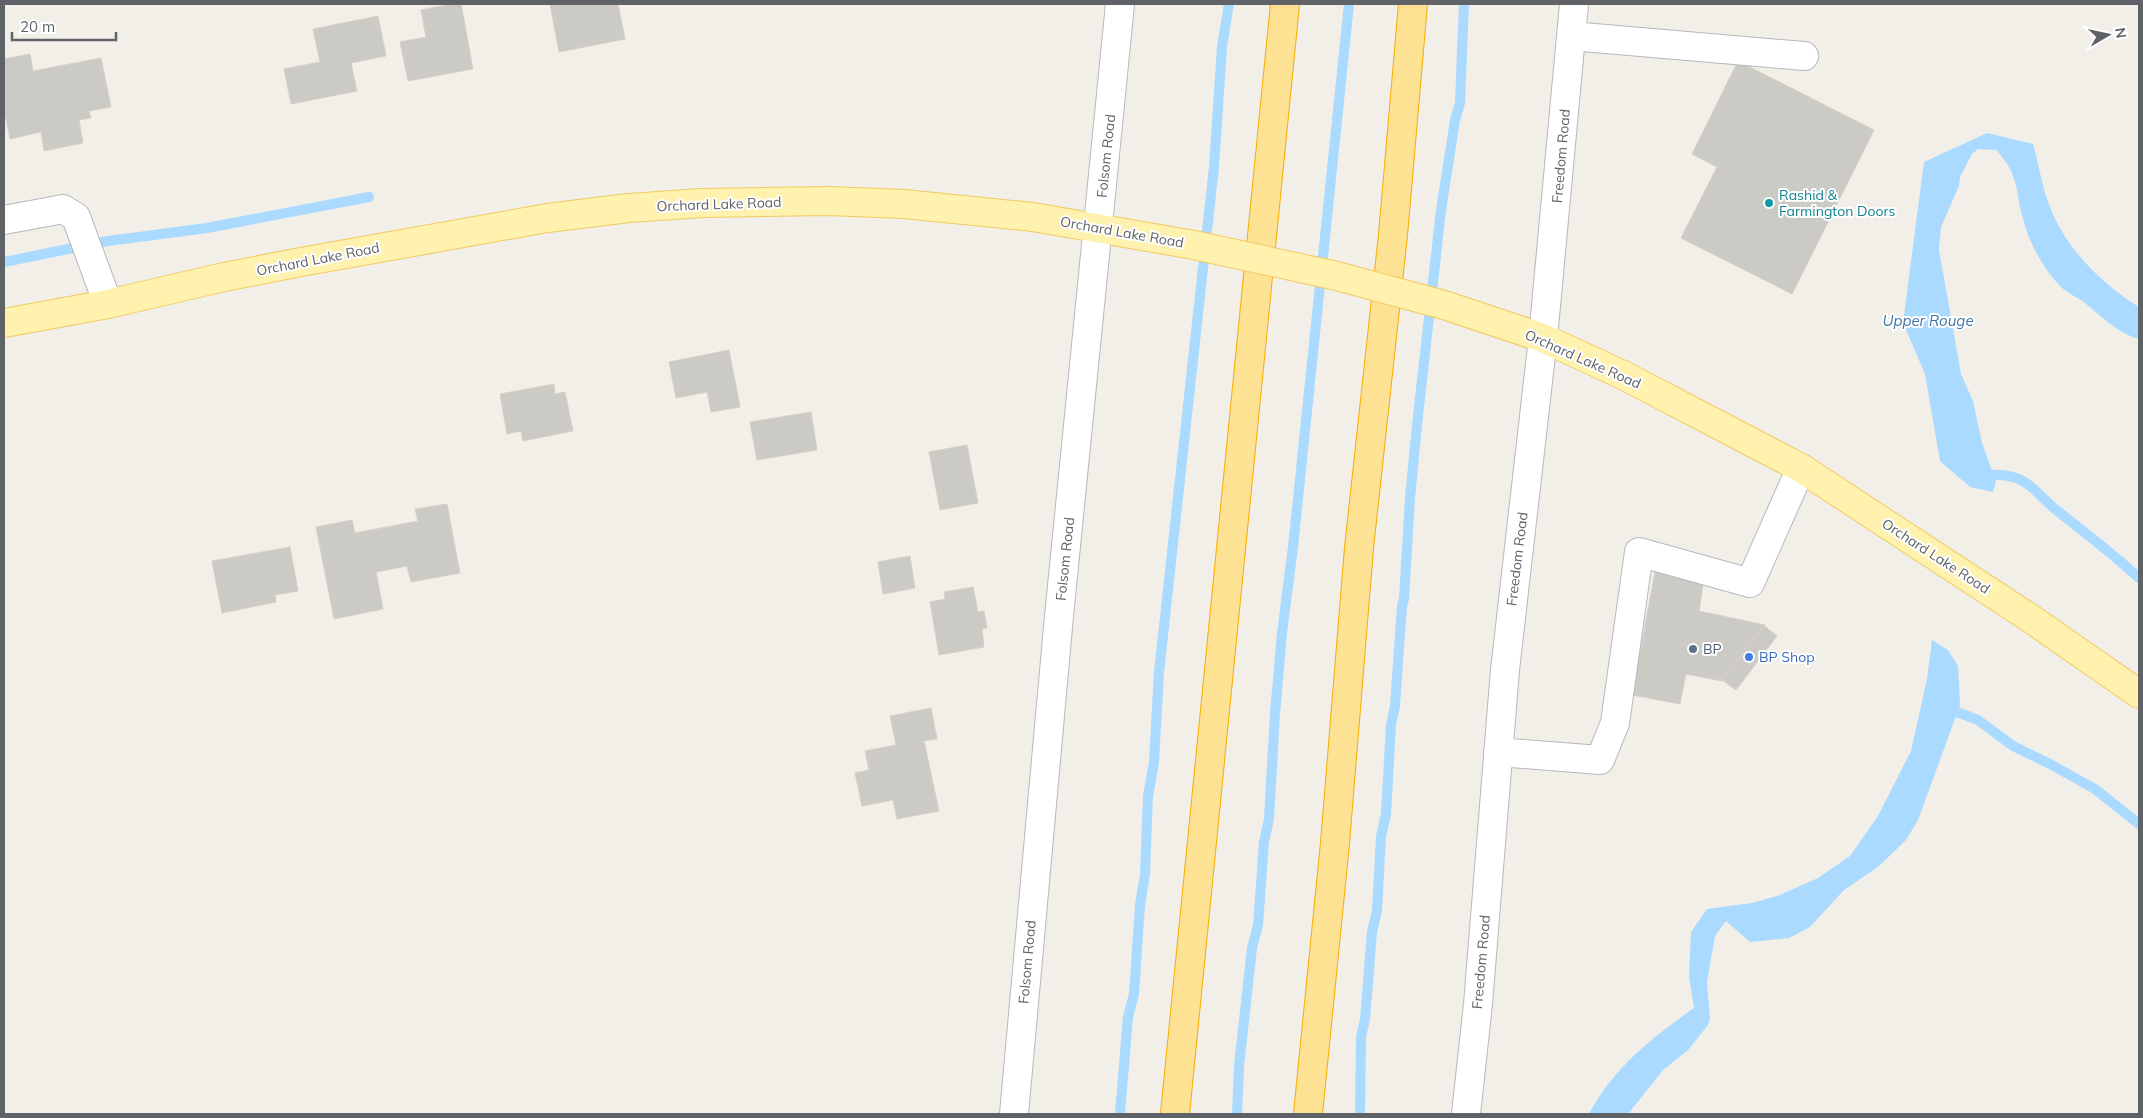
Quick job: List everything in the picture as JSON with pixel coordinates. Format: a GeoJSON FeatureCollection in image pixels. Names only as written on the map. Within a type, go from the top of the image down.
{"type":"FeatureCollection","features":[{"type":"Feature","properties":{"kind":"highway"},"geometry":{"type":"LineString","coordinates":[[1175,1114],[1285,4]]}},
{"type":"Feature","properties":{"kind":"highway"},"geometry":{"type":"LineString","coordinates":[[1308,1114],[1335,843],[1359,548],[1393,235],[1413,4]]}},
{"type":"Feature","properties":{"kind":"main road","name":"Orchard Lake Road"},"geometry":{"type":"LineString","coordinates":[[4,324],[108,304],[224,277],[301,262],[547,218],[629,208],[754,202],[904,204],[1033,217],[1098,228],[1194,245],[1337,276],[1444,305],[1543,338],[1641,384],[1801,468],[2030,618],[2139,694]]}},
{"type":"Feature","properties":{"kind":"street","name":"Folsom Road"},"geometry":{"type":"LineString","coordinates":[[1014,1114],[1058,626],[1120,4]]}},
{"type":"Feature","properties":{"kind":"street","name":"Freedom Road"},"geometry":{"type":"LineString","coordinates":[[1466,1114],[1478,1004],[1504,670],[1543,338],[1574,4]]}},
{"type":"Feature","properties":{"kind":"street"},"geometry":{"type":"LineString","coordinates":[[1572,36],[1804,56]]}},
{"type":"Feature","properties":{"kind":"street"},"geometry":{"type":"LineString","coordinates":[[4,220],[63,209],[76,217],[108,304]]}},
{"type":"Feature","properties":{"kind":"street"},"geometry":{"type":"LineString","coordinates":[[1498,752],[1600,760],[1615,723],[1639,552],[1750,583],[1801,468]]}},
{"type":"Feature","properties":{"kind":"water","name":"Upper Rouge"},"geometry":{"type":"Polygon","coordinates":[[[1987,133],[2033,144],[2047,200],[2065,237],[2075,251],[2099,276],[2112,288],[2139,307],[2139,338],[2135,338],[2115,327],[2060,286],[2037,255],[2033,246],[2023,219],[2013,174],[2009,167],[1996,150],[1978,149],[1972,154],[1960,177],[1959,186],[1941,227],[1939,250],[1961,374],[1973,401],[1982,443],[1996,482],[1993,492],[1970,487],[1940,461],[1925,374],[1903,323],[1924,162],[1987,133]]]}},
{"type":"Feature","properties":{"kind":"water"},"geometry":{"type":"Polygon","coordinates":[[[1932,640],[1948,650],[1958,666],[1960,705],[1918,820],[1906,840],[1878,867],[1844,890],[1810,927],[1789,938],[1750,942],[1726,921],[1715,936],[1707,982],[1710,1019],[1708,1025],[1688,1050],[1663,1070],[1628,1114],[1589,1114],[1599,1097],[1622,1068],[1649,1042],[1694,1008],[1689,976],[1691,932],[1707,909],[1752,903],[1780,895],[1818,878],[1850,856],[1878,816],[1911,751],[1927,679],[1932,640]]]}},
{"type":"Feature","properties":{"kind":"building"},"geometry":{"type":"Polygon","coordinates":[[[461,4],[473,69],[408,81],[400,42],[426,37],[421,10],[461,4]]]}},
{"type":"Feature","properties":{"kind":"building"},"geometry":{"type":"Polygon","coordinates":[[[550,4],[618,4],[625,39],[559,52],[550,4]]]}},
{"type":"Feature","properties":{"kind":"building"},"geometry":{"type":"Polygon","coordinates":[[[378,16],[386,56],[351,63],[357,91],[291,104],[284,69],[320,62],[313,29],[378,16]]]}},
{"type":"Feature","properties":{"kind":"building"},"geometry":{"type":"Polygon","coordinates":[[[30,54],[33,71],[101,58],[111,107],[89,111],[91,118],[79,120],[83,143],[44,151],[41,132],[10,139],[4,109],[4,59],[30,54]]]}},
{"type":"Feature","properties":{"kind":"building","name":"Rashid & Farmington Doors"},"geometry":{"type":"Polygon","coordinates":[[[1738,61],[1874,130],[1792,294],[1681,238],[1717,167],[1692,154],[1738,61]]]}},
{"type":"Feature","properties":{"kind":"building"},"geometry":{"type":"Polygon","coordinates":[[[729,350],[740,407],[711,412],[707,392],[676,398],[669,362],[729,350]]]}},
{"type":"Feature","properties":{"kind":"building"},"geometry":{"type":"Polygon","coordinates":[[[554,384],[555,394],[565,392],[573,431],[523,441],[521,431],[507,434],[500,394],[554,384]]]}},
{"type":"Feature","properties":{"kind":"building"},"geometry":{"type":"Polygon","coordinates":[[[811,412],[817,450],[757,460],[750,422],[811,412]]]}},
{"type":"Feature","properties":{"kind":"building"},"geometry":{"type":"Polygon","coordinates":[[[967,445],[978,503],[940,510],[929,452],[967,445]]]}},
{"type":"Feature","properties":{"kind":"building"},"geometry":{"type":"Polygon","coordinates":[[[447,504],[460,573],[411,582],[407,566],[376,572],[383,609],[334,619],[316,527],[352,520],[355,533],[418,521],[415,509],[447,504]]]}},
{"type":"Feature","properties":{"kind":"building"},"geometry":{"type":"Polygon","coordinates":[[[290,547],[298,591],[275,595],[276,602],[222,613],[212,561],[290,547]]]}},
{"type":"Feature","properties":{"kind":"building"},"geometry":{"type":"Polygon","coordinates":[[[910,556],[915,588],[883,594],[878,562],[910,556]]]}},
{"type":"Feature","properties":{"kind":"building","name":"BP"},"geometry":{"type":"Polygon","coordinates":[[[1655,572],[1704,579],[1699,611],[1765,625],[1722,681],[1686,674],[1680,704],[1632,695],[1655,572]]]}},
{"type":"Feature","properties":{"kind":"building"},"geometry":{"type":"Polygon","coordinates":[[[973,587],[978,612],[984,611],[987,628],[982,629],[984,647],[939,655],[930,602],[945,599],[944,592],[973,587]]]}},
{"type":"Feature","properties":{"kind":"building","name":"BP Shop"},"geometry":{"type":"Polygon","coordinates":[[[1763,625],[1777,636],[1736,690],[1721,679],[1763,625]]]}},
{"type":"Feature","properties":{"kind":"building"},"geometry":{"type":"Polygon","coordinates":[[[931,708],[937,739],[924,741],[939,811],[897,819],[893,800],[862,806],[855,773],[869,770],[865,751],[896,745],[890,716],[931,708]]]}},
{"type":"Feature","properties":{"kind":"waterway"},"geometry":{"type":"LineString","coordinates":[[1120,1114],[1128,1017],[1134,994],[1140,905],[1145,874],[1148,796],[1154,762],[1159,672],[1214,167],[1222,47],[1229,4]]}},
{"type":"Feature","properties":{"kind":"waterway"},"geometry":{"type":"LineString","coordinates":[[1237,1114],[1239,1066],[1252,948],[1258,925],[1264,842],[1269,819],[1282,633],[1293,547],[1349,4]]}},
{"type":"Feature","properties":{"kind":"waterway"},"geometry":{"type":"LineString","coordinates":[[1360,1114],[1361,1037],[1365,1019],[1372,932],[1377,911],[1381,836],[1386,814],[1391,725],[1395,706],[1404,599],[1410,498],[1441,210],[1455,120],[1460,103],[1464,4]]}},
{"type":"Feature","properties":{"kind":"waterway"},"geometry":{"type":"LineString","coordinates":[[4,262],[108,241],[207,228],[369,197]]}},
{"type":"Feature","properties":{"kind":"waterway"},"geometry":{"type":"LineString","coordinates":[[1981,476],[2007,476],[2021,480],[2139,578]]}},
{"type":"Feature","properties":{"kind":"waterway"},"geometry":{"type":"LineString","coordinates":[[1946,708],[1978,720],[2013,746],[2095,789],[2139,824]]}},
{"type":"Feature","properties":{"kind":"place","name":"Rashid & Farmington Doors"},"geometry":{"type":"Point","coordinates":[1769,203]}},
{"type":"Feature","properties":{"kind":"place","name":"BP"},"geometry":{"type":"Point","coordinates":[1693,649]}},
{"type":"Feature","properties":{"kind":"place","name":"BP Shop"},"geometry":{"type":"Point","coordinates":[1749,657]}}]}
